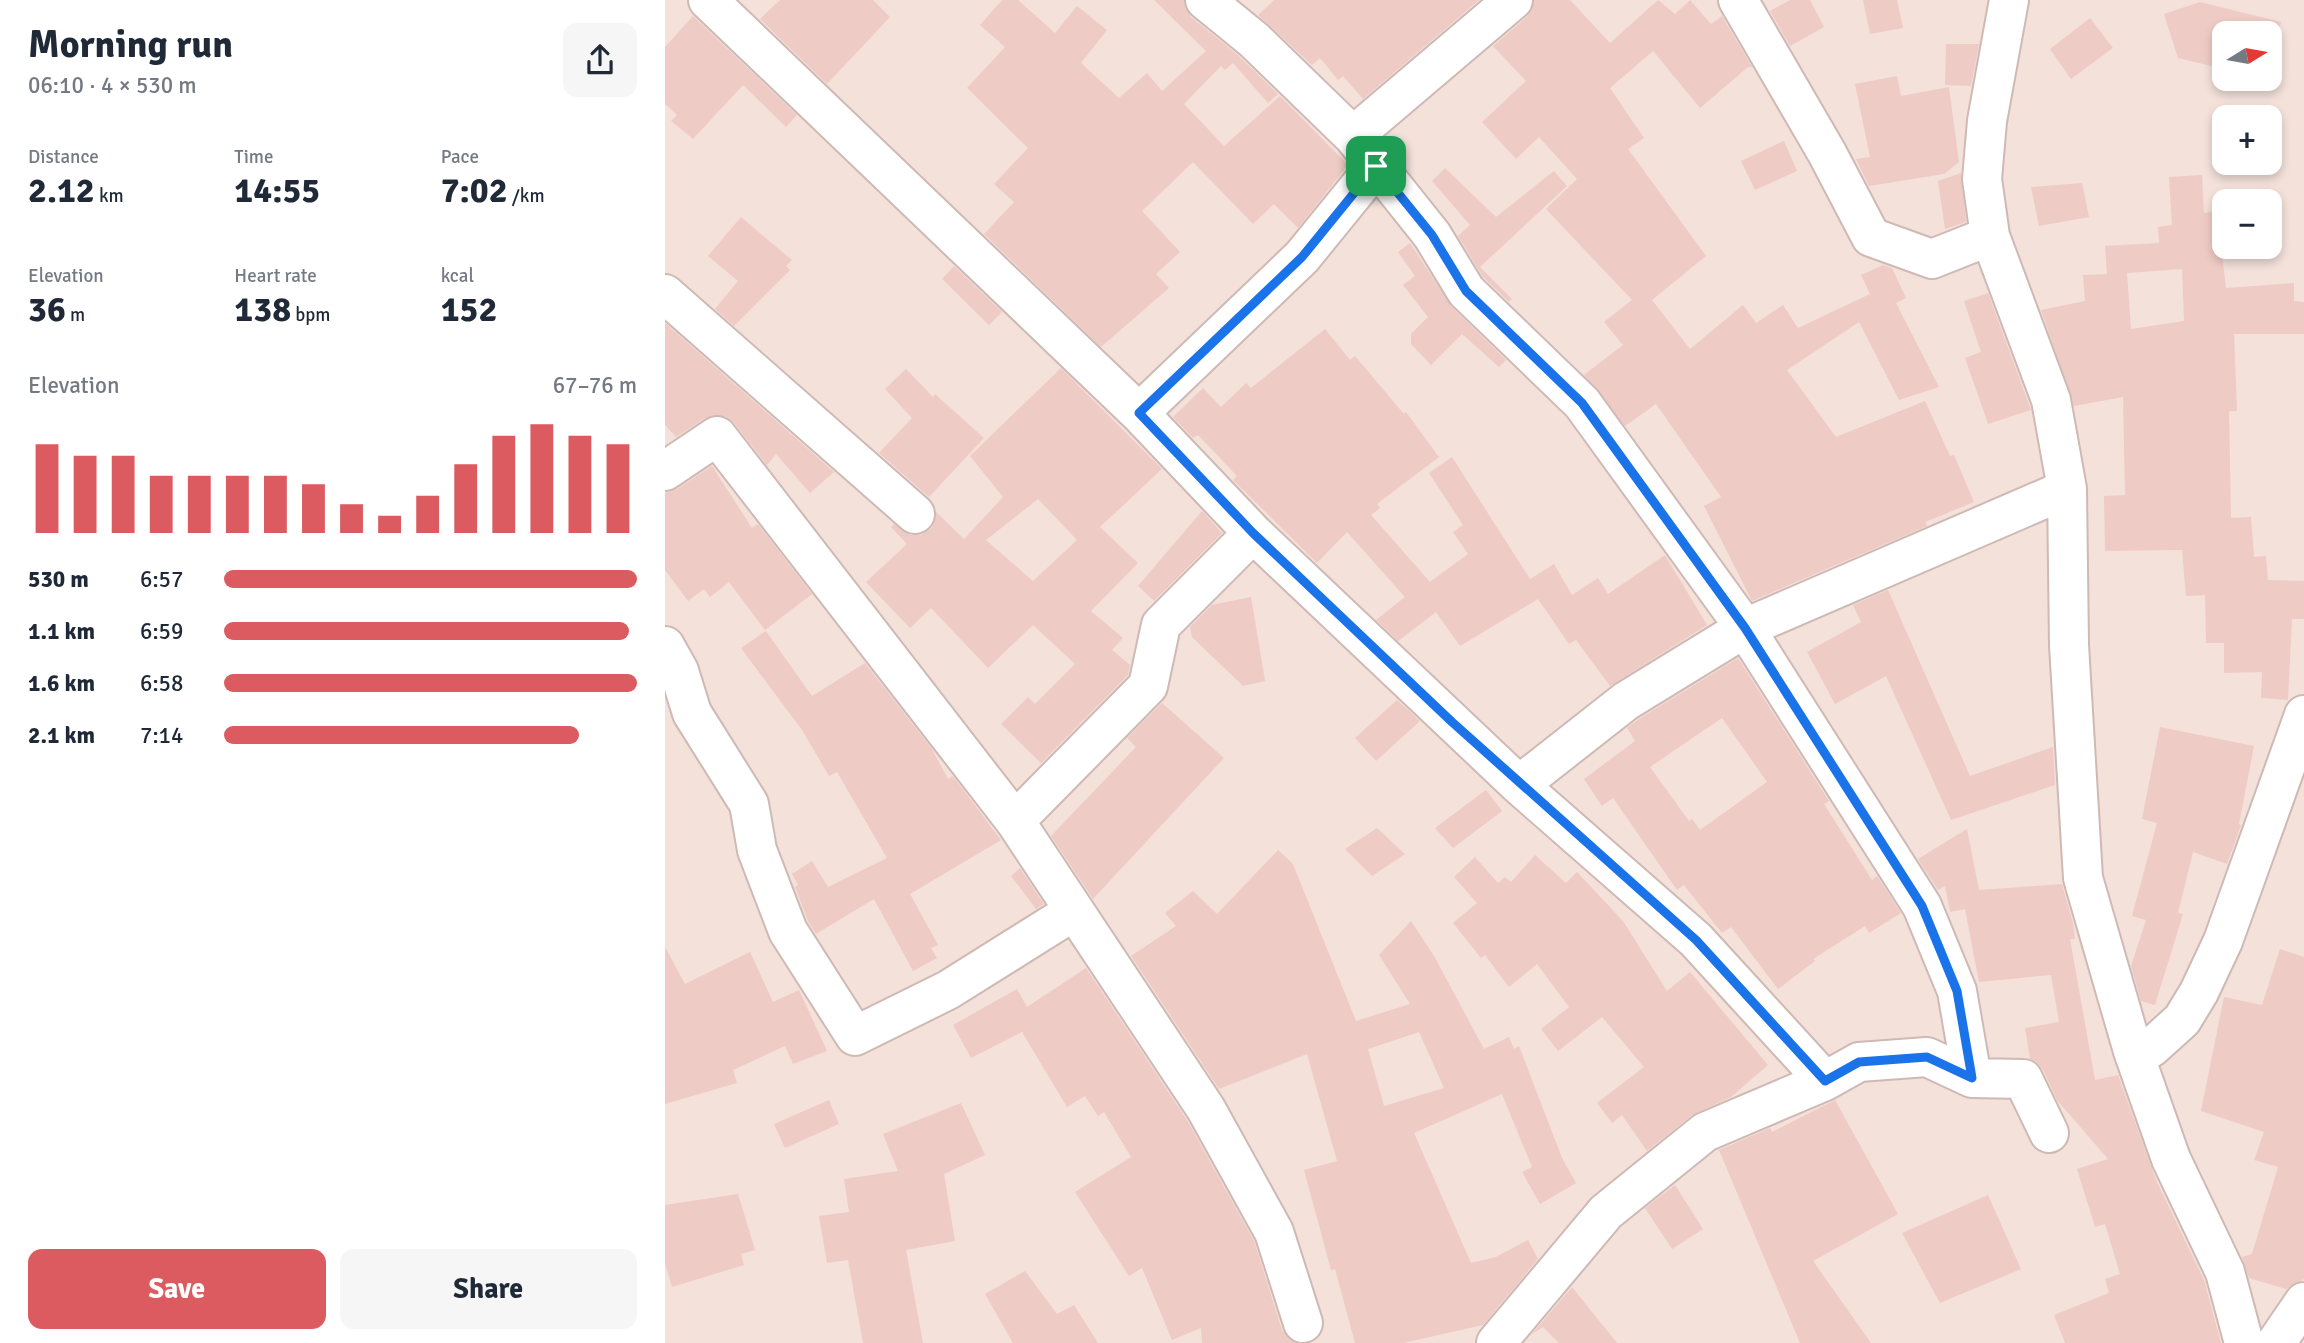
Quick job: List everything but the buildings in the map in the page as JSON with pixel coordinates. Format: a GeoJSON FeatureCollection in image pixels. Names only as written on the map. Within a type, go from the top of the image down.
{"type":"FeatureCollection","features":[{"type":"Feature","properties":{"kind":"street"},"geometry":{"type":"LineString","coordinates":[[708,0],[1139,413],[1253,533],[1519,785],[1696,940],[1825,1081]]}},
{"type":"Feature","properties":{"kind":"street"},"geometry":{"type":"LineString","coordinates":[[1205,0],[1254,40],[1353,136],[1432,235],[1466,291],[1582,403],[1745,628],[1922,906],[1957,991],[1972,1078]]}},
{"type":"Feature","properties":{"kind":"street"},"geometry":{"type":"LineString","coordinates":[[1353,136],[1513,0]]}},
{"type":"Feature","properties":{"kind":"street"},"geometry":{"type":"LineString","coordinates":[[1738,0],[1827,153],[1871,237],[1933,259],[1990,236]]}},
{"type":"Feature","properties":{"kind":"street"},"geometry":{"type":"LineString","coordinates":[[2008,0],[1987,121],[1982,179],[1990,236],[2051,400],[2067,489],[2069,645],[2083,878],[2133,1051],[2171,1159],[2225,1272],[2244,1343]]}},
{"type":"Feature","properties":{"kind":"street"},"geometry":{"type":"LineString","coordinates":[[1139,413],[1302,257],[1376,166]]}},
{"type":"Feature","properties":{"kind":"street"},"geometry":{"type":"LineString","coordinates":[[665,293],[915,514]]}},
{"type":"Feature","properties":{"kind":"street"},"geometry":{"type":"LineString","coordinates":[[665,471],[717,436],[1015,821],[1206,1109],[1274,1232],[1303,1323]]}},
{"type":"Feature","properties":{"kind":"street"},"geometry":{"type":"LineString","coordinates":[[1519,785],[1626,701],[1745,628],[2067,489]]}},
{"type":"Feature","properties":{"kind":"street"},"geometry":{"type":"LineString","coordinates":[[1015,821],[1148,686],[1161,625],[1253,533]]}},
{"type":"Feature","properties":{"kind":"street"},"geometry":{"type":"LineString","coordinates":[[665,646],[679,671],[692,713],[749,804],[757,850],[787,932],[855,1036],[948,990],[1075,911]]}},
{"type":"Feature","properties":{"kind":"street"},"geometry":{"type":"LineString","coordinates":[[2133,1051],[2151,1048],[2182,1020],[2199,992],[2223,941],[2304,715]]}},
{"type":"Feature","properties":{"kind":"street"},"geometry":{"type":"LineString","coordinates":[[1496,1343],[1606,1212],[1705,1132],[1825,1081],[1859,1062],[1927,1057],[1972,1078],[2024,1079],[2049,1133]]}},
{"type":"Feature","properties":{"kind":"street"},"geometry":{"type":"LineString","coordinates":[[2276,1343],[2304,1302]]}},
{"type":"Feature","properties":{"kind":"shaded area"},"geometry":{"type":"Polygon","coordinates":[[[665,0],[2304,0],[2304,1343],[665,1343],[665,0]]]}},
{"type":"Feature","properties":{"kind":"route"},"geometry":{"type":"LineString","coordinates":[[1376,166],[1432,235],[1466,291],[1582,403],[1745,628],[1922,906],[1957,991],[1972,1078],[1927,1057],[1859,1062],[1825,1081],[1696,940],[1519,785],[1452,722],[1253,533],[1139,413],[1302,257],[1376,166]]}}]}
